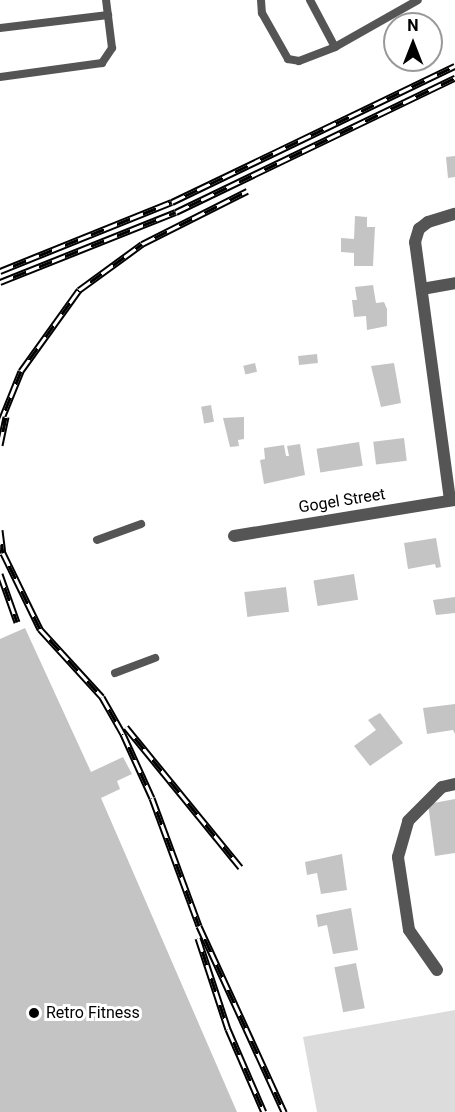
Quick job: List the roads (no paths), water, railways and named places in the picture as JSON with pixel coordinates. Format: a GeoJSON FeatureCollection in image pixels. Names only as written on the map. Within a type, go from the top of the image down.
{"type":"FeatureCollection","features":[{"type":"Feature","properties":{"kind":"street"},"geometry":{"type":"LineString","coordinates":[[452,500],[416,235],[428,222],[455,214]]}},
{"type":"Feature","properties":{"kind":"street"},"geometry":{"type":"LineString","coordinates":[[422,289],[455,283]]}},
{"type":"Feature","properties":{"kind":"street","name":"Gogel Street"},"geometry":{"type":"LineString","coordinates":[[234,536],[452,500]]}},
{"type":"Feature","properties":{"kind":"street"},"geometry":{"type":"LineString","coordinates":[[437,970],[409,930],[398,857],[408,821],[442,787],[455,784]]}},
{"type":"Feature","properties":{"kind":"lane"},"geometry":{"type":"LineString","coordinates":[[0,77],[102,63],[112,48],[106,0]]}},
{"type":"Feature","properties":{"kind":"lane"},"geometry":{"type":"LineString","coordinates":[[261,0],[262,12],[288,59],[299,61],[334,47],[418,0]]}},
{"type":"Feature","properties":{"kind":"lane"},"geometry":{"type":"LineString","coordinates":[[310,0],[334,47]]}},
{"type":"Feature","properties":{"kind":"lane"},"geometry":{"type":"LineString","coordinates":[[0,28],[108,15]]}},
{"type":"Feature","properties":{"kind":"lane"},"geometry":{"type":"LineString","coordinates":[[97,540],[141,524]]}},
{"type":"Feature","properties":{"kind":"lane"},"geometry":{"type":"LineString","coordinates":[[115,673],[155,658]]}},
{"type":"Feature","properties":{"kind":"railway"},"geometry":{"type":"LineString","coordinates":[[0,271],[172,202],[455,66]]}},
{"type":"Feature","properties":{"kind":"railway"},"geometry":{"type":"LineString","coordinates":[[0,282],[176,212],[455,78]]}},
{"type":"Feature","properties":{"kind":"railway"},"geometry":{"type":"LineString","coordinates":[[0,423],[21,371],[79,290],[142,244],[247,191]]}},
{"type":"Feature","properties":{"kind":"railway"},"geometry":{"type":"LineString","coordinates":[[0,445],[6,417]]}},
{"type":"Feature","properties":{"kind":"railway"},"geometry":{"type":"LineString","coordinates":[[0,530],[3,553],[40,629],[102,697],[123,734],[152,798],[199,926],[284,1112]]}},
{"type":"Feature","properties":{"kind":"railway"},"geometry":{"type":"LineString","coordinates":[[0,574],[17,622]]}},
{"type":"Feature","properties":{"kind":"railway"},"geometry":{"type":"LineString","coordinates":[[126,727],[240,867]]}},
{"type":"Feature","properties":{"kind":"railway"},"geometry":{"type":"LineString","coordinates":[[198,938],[228,1029],[264,1112]]}},
{"type":"Feature","properties":{"kind":"place","name":"Retro Fitness"},"geometry":{"type":"Point","coordinates":[34,1013]}}]}
